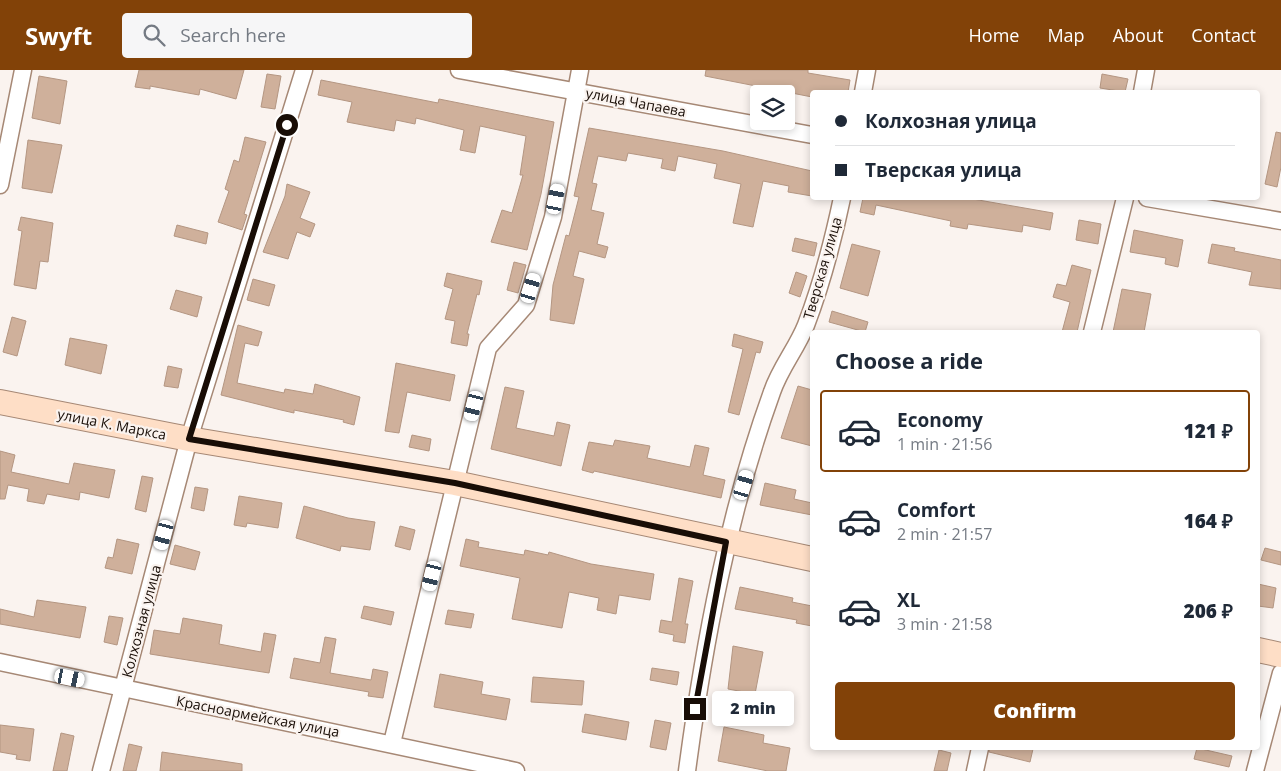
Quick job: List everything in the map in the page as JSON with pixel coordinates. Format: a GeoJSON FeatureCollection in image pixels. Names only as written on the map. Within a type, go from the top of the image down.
{"type":"FeatureCollection","features":[{"type":"Feature","properties":{"kind":"main road","name":"улица К. Маркса"},"geometry":{"type":"LineString","coordinates":[[0,402],[189,439],[455,483],[810,559]]}},
{"type":"Feature","properties":{"kind":"main road"},"geometry":{"type":"LineString","coordinates":[[1260,650],[1281,654]]}},
{"type":"Feature","properties":{"kind":"street"},"geometry":{"type":"LineString","coordinates":[[0,185],[23,70]]}},
{"type":"Feature","properties":{"kind":"street","name":"Колхозная улица"},"geometry":{"type":"LineString","coordinates":[[101,771],[189,439],[304,70]]}},
{"type":"Feature","properties":{"kind":"street","name":"улица Чапаева"},"geometry":{"type":"LineString","coordinates":[[459,70],[577,90],[810,136]]}},
{"type":"Feature","properties":{"kind":"street"},"geometry":{"type":"LineString","coordinates":[[392,743],[488,348],[526,305],[553,217],[580,70]]}},
{"type":"Feature","properties":{"kind":"street"},"geometry":{"type":"LineString","coordinates":[[863,90],[868,70]]}},
{"type":"Feature","properties":{"kind":"street"},"geometry":{"type":"LineString","coordinates":[[1142,90],[1146,70]]}},
{"type":"Feature","properties":{"kind":"street","name":"Тверская улица"},"geometry":{"type":"LineString","coordinates":[[687,771],[695,709],[726,542],[772,390],[806,326],[832,247],[842,200]]}},
{"type":"Feature","properties":{"kind":"street"},"geometry":{"type":"LineString","coordinates":[[1092,330],[1125,200]]}},
{"type":"Feature","properties":{"kind":"street"},"geometry":{"type":"LineString","coordinates":[[1159,200],[1281,221]]}},
{"type":"Feature","properties":{"kind":"street","name":"Красноармейская улица"},"geometry":{"type":"LineString","coordinates":[[0,662],[123,689],[392,743],[516,771]]}},
{"type":"Feature","properties":{"kind":"street"},"geometry":{"type":"LineString","coordinates":[[1255,771],[1281,673]]}},
{"type":"Feature","properties":{"kind":"street"},"geometry":{"type":"LineString","coordinates":[[975,771],[980,750]]}},
{"type":"Feature","properties":{"kind":"building"},"geometry":{"type":"Polygon","coordinates":[[[139,70],[244,70],[236,99],[200,89],[199,95],[150,86],[150,89],[135,87],[139,70]]]}},
{"type":"Feature","properties":{"kind":"building"},"geometry":{"type":"Polygon","coordinates":[[[706,70],[808,70],[808,73],[850,80],[848,90],[810,90],[810,97],[795,94],[795,85],[751,85],[705,76],[706,70]]]}},
{"type":"Feature","properties":{"kind":"building"},"geometry":{"type":"Polygon","coordinates":[[[267,74],[281,76],[275,109],[261,107],[267,74]]]}},
{"type":"Feature","properties":{"kind":"building"},"geometry":{"type":"Polygon","coordinates":[[[1102,74],[1128,79],[1125,90],[1100,88],[1102,74]]]}},
{"type":"Feature","properties":{"kind":"building"},"geometry":{"type":"Polygon","coordinates":[[[39,76],[67,81],[60,124],[32,118],[39,76]]]}},
{"type":"Feature","properties":{"kind":"building"},"geometry":{"type":"Polygon","coordinates":[[[321,80],[438,103],[439,99],[554,122],[541,194],[527,250],[491,242],[502,210],[512,213],[523,175],[520,175],[526,136],[480,126],[475,153],[460,150],[464,130],[416,118],[415,124],[396,120],[394,131],[347,122],[352,102],[318,95],[321,80]]]}},
{"type":"Feature","properties":{"kind":"building"},"geometry":{"type":"Polygon","coordinates":[[[589,128],[723,151],[810,171],[810,196],[788,192],[789,186],[763,181],[753,227],[733,223],[741,184],[714,178],[717,164],[678,156],[675,171],[661,168],[663,159],[628,153],[626,161],[598,156],[592,183],[597,184],[591,210],[604,213],[597,244],[608,247],[605,258],[579,251],[573,276],[584,279],[574,324],[550,320],[553,285],[566,235],[569,236],[579,197],[574,196],[589,128]]]}},
{"type":"Feature","properties":{"kind":"building"},"geometry":{"type":"Polygon","coordinates":[[[1276,132],[1281,133],[1281,167],[1277,187],[1265,184],[1276,132]]]}},
{"type":"Feature","properties":{"kind":"building"},"geometry":{"type":"Polygon","coordinates":[[[245,137],[266,142],[244,214],[247,215],[242,230],[218,222],[229,191],[225,189],[234,160],[239,162],[245,137]]]}},
{"type":"Feature","properties":{"kind":"building"},"geometry":{"type":"Polygon","coordinates":[[[28,140],[62,145],[52,193],[22,188],[28,140]]]}},
{"type":"Feature","properties":{"kind":"building"},"geometry":{"type":"Polygon","coordinates":[[[287,184],[310,192],[300,218],[315,224],[310,237],[297,232],[288,259],[263,252],[285,196],[287,184]]]}},
{"type":"Feature","properties":{"kind":"building"},"geometry":{"type":"Polygon","coordinates":[[[863,200],[978,200],[1053,213],[1050,230],[1023,225],[1022,232],[968,224],[967,229],[950,226],[951,221],[876,205],[874,215],[860,212],[863,200]]]}},
{"type":"Feature","properties":{"kind":"building"},"geometry":{"type":"Polygon","coordinates":[[[21,217],[53,223],[48,262],[40,261],[36,289],[14,285],[22,231],[18,230],[21,217]]]}},
{"type":"Feature","properties":{"kind":"building"},"geometry":{"type":"Polygon","coordinates":[[[1079,220],[1101,224],[1098,244],[1076,240],[1079,220]]]}},
{"type":"Feature","properties":{"kind":"building"},"geometry":{"type":"Polygon","coordinates":[[[177,225],[208,233],[206,244],[174,236],[177,225]]]}},
{"type":"Feature","properties":{"kind":"building"},"geometry":{"type":"Polygon","coordinates":[[[1134,230],[1183,240],[1178,267],[1165,264],[1166,258],[1130,252],[1134,230]]]}},
{"type":"Feature","properties":{"kind":"building"},"geometry":{"type":"Polygon","coordinates":[[[795,238],[817,243],[814,256],[792,251],[795,238]]]}},
{"type":"Feature","properties":{"kind":"building"},"geometry":{"type":"Polygon","coordinates":[[[852,244],[880,251],[868,296],[840,288],[852,244]]]}},
{"type":"Feature","properties":{"kind":"building"},"geometry":{"type":"Polygon","coordinates":[[[1212,244],[1235,248],[1234,251],[1281,260],[1281,289],[1249,285],[1252,272],[1208,263],[1212,244]]]}},
{"type":"Feature","properties":{"kind":"building"},"geometry":{"type":"Polygon","coordinates":[[[514,262],[526,265],[518,293],[507,290],[514,262]]]}},
{"type":"Feature","properties":{"kind":"building"},"geometry":{"type":"Polygon","coordinates":[[[1072,265],[1091,270],[1077,330],[1063,330],[1070,302],[1053,297],[1057,284],[1066,286],[1072,265]]]}},
{"type":"Feature","properties":{"kind":"building"},"geometry":{"type":"Polygon","coordinates":[[[796,272],[807,276],[800,297],[789,293],[796,272]]]}},
{"type":"Feature","properties":{"kind":"building"},"geometry":{"type":"Polygon","coordinates":[[[447,273],[482,281],[467,334],[469,334],[467,346],[451,343],[455,321],[445,319],[453,289],[444,286],[447,273]]]}},
{"type":"Feature","properties":{"kind":"building"},"geometry":{"type":"Polygon","coordinates":[[[253,279],[275,285],[269,306],[247,300],[253,279]]]}},
{"type":"Feature","properties":{"kind":"building"},"geometry":{"type":"Polygon","coordinates":[[[1122,289],[1151,294],[1144,330],[1113,330],[1122,289]]]}},
{"type":"Feature","properties":{"kind":"building"},"geometry":{"type":"Polygon","coordinates":[[[176,290],[202,297],[197,317],[170,309],[176,290]]]}},
{"type":"Feature","properties":{"kind":"building"},"geometry":{"type":"Polygon","coordinates":[[[832,311],[868,322],[866,330],[858,330],[829,322],[832,311]]]}},
{"type":"Feature","properties":{"kind":"building"},"geometry":{"type":"Polygon","coordinates":[[[12,317],[26,321],[17,356],[3,352],[12,317]]]}},
{"type":"Feature","properties":{"kind":"building"},"geometry":{"type":"Polygon","coordinates":[[[238,325],[262,332],[258,346],[245,343],[237,383],[284,393],[285,389],[313,394],[315,384],[360,397],[354,425],[343,422],[344,420],[294,410],[294,413],[221,395],[238,325]]]}},
{"type":"Feature","properties":{"kind":"building"},"geometry":{"type":"Polygon","coordinates":[[[734,334],[763,342],[760,353],[756,352],[739,415],[728,412],[743,349],[732,346],[734,334]]]}},
{"type":"Feature","properties":{"kind":"building"},"geometry":{"type":"Polygon","coordinates":[[[70,338],[107,345],[101,374],[65,365],[70,338]]]}},
{"type":"Feature","properties":{"kind":"building"},"geometry":{"type":"Polygon","coordinates":[[[396,363],[455,375],[450,401],[407,392],[399,433],[385,431],[396,363]]]}},
{"type":"Feature","properties":{"kind":"building"},"geometry":{"type":"Polygon","coordinates":[[[168,366],[182,369],[178,388],[164,386],[168,366]]]}},
{"type":"Feature","properties":{"kind":"building"},"geometry":{"type":"Polygon","coordinates":[[[798,386],[810,389],[810,445],[781,438],[798,386]]]}},
{"type":"Feature","properties":{"kind":"building"},"geometry":{"type":"Polygon","coordinates":[[[505,387],[524,391],[516,428],[554,436],[557,422],[570,425],[561,466],[491,449],[505,387]]]}},
{"type":"Feature","properties":{"kind":"building"},"geometry":{"type":"Polygon","coordinates":[[[412,435],[431,439],[429,451],[409,447],[412,435]]]}},
{"type":"Feature","properties":{"kind":"building"},"geometry":{"type":"Polygon","coordinates":[[[615,440],[650,446],[647,458],[690,467],[695,445],[709,448],[703,475],[725,480],[721,498],[582,470],[589,442],[613,446],[615,440]]]}},
{"type":"Feature","properties":{"kind":"building"},"geometry":{"type":"Polygon","coordinates":[[[0,451],[15,455],[11,472],[69,484],[74,463],[115,470],[109,498],[80,492],[79,500],[47,494],[44,504],[27,501],[29,489],[8,485],[5,499],[0,499],[0,451]]]}},
{"type":"Feature","properties":{"kind":"building"},"geometry":{"type":"Polygon","coordinates":[[[142,476],[153,478],[146,512],[135,509],[142,476]]]}},
{"type":"Feature","properties":{"kind":"building"},"geometry":{"type":"Polygon","coordinates":[[[765,483],[796,490],[794,499],[810,503],[810,515],[760,505],[765,483]]]}},
{"type":"Feature","properties":{"kind":"building"},"geometry":{"type":"Polygon","coordinates":[[[195,487],[208,489],[204,511],[191,508],[195,487]]]}},
{"type":"Feature","properties":{"kind":"building"},"geometry":{"type":"Polygon","coordinates":[[[239,496],[282,503],[278,528],[247,523],[246,527],[234,525],[239,496]]]}},
{"type":"Feature","properties":{"kind":"building"},"geometry":{"type":"Polygon","coordinates":[[[304,506],[348,518],[375,522],[370,550],[341,546],[340,551],[296,538],[304,506]]]}},
{"type":"Feature","properties":{"kind":"building"},"geometry":{"type":"Polygon","coordinates":[[[400,526],[415,530],[410,550],[395,546],[400,526]]]}},
{"type":"Feature","properties":{"kind":"building"},"geometry":{"type":"Polygon","coordinates":[[[117,539],[139,544],[132,574],[105,568],[108,557],[113,558],[117,539]]]}},
{"type":"Feature","properties":{"kind":"building"},"geometry":{"type":"Polygon","coordinates":[[[466,539],[479,542],[478,547],[524,555],[525,550],[548,555],[549,552],[591,564],[654,574],[650,600],[619,595],[616,614],[597,610],[599,598],[569,592],[562,628],[512,619],[520,578],[460,566],[466,539]]]}},
{"type":"Feature","properties":{"kind":"building"},"geometry":{"type":"Polygon","coordinates":[[[175,545],[200,552],[195,570],[170,564],[175,545]]]}},
{"type":"Feature","properties":{"kind":"building"},"geometry":{"type":"Polygon","coordinates":[[[1265,548],[1281,552],[1281,565],[1261,560],[1265,548]]]}},
{"type":"Feature","properties":{"kind":"building"},"geometry":{"type":"Polygon","coordinates":[[[679,578],[693,581],[685,624],[688,624],[685,643],[673,641],[674,635],[659,632],[661,620],[672,622],[679,578]]]}},
{"type":"Feature","properties":{"kind":"building"},"geometry":{"type":"Polygon","coordinates":[[[1260,584],[1276,588],[1273,608],[1260,606],[1260,584]]]}},
{"type":"Feature","properties":{"kind":"building"},"geometry":{"type":"Polygon","coordinates":[[[740,587],[793,598],[792,602],[810,606],[810,626],[796,623],[797,620],[735,609],[740,587]]]}},
{"type":"Feature","properties":{"kind":"building"},"geometry":{"type":"Polygon","coordinates":[[[37,600],[86,607],[80,638],[0,624],[0,609],[34,617],[37,600]]]}},
{"type":"Feature","properties":{"kind":"building"},"geometry":{"type":"Polygon","coordinates":[[[364,606],[394,612],[391,625],[361,618],[364,606]]]}},
{"type":"Feature","properties":{"kind":"building"},"geometry":{"type":"Polygon","coordinates":[[[448,610],[474,614],[471,628],[445,624],[448,610]]]}},
{"type":"Feature","properties":{"kind":"building"},"geometry":{"type":"Polygon","coordinates":[[[109,616],[123,618],[117,645],[104,642],[109,616]]]}},
{"type":"Feature","properties":{"kind":"building"},"geometry":{"type":"Polygon","coordinates":[[[183,618],[222,625],[219,644],[261,652],[264,633],[276,635],[269,673],[150,654],[154,630],[180,634],[183,618]]]}},
{"type":"Feature","properties":{"kind":"building"},"geometry":{"type":"Polygon","coordinates":[[[325,637],[336,639],[330,673],[371,680],[373,669],[388,672],[383,698],[368,696],[369,692],[290,678],[294,658],[320,663],[325,637]]]}},
{"type":"Feature","properties":{"kind":"building"},"geometry":{"type":"Polygon","coordinates":[[[733,646],[763,652],[755,694],[728,689],[733,646]]]}},
{"type":"Feature","properties":{"kind":"building"},"geometry":{"type":"Polygon","coordinates":[[[652,668],[679,672],[677,685],[650,680],[652,668]]]}},
{"type":"Feature","properties":{"kind":"building"},"geometry":{"type":"Polygon","coordinates":[[[440,674],[483,682],[481,694],[510,699],[506,720],[434,707],[440,674]]]}},
{"type":"Feature","properties":{"kind":"building"},"geometry":{"type":"Polygon","coordinates":[[[533,677],[584,681],[582,705],[531,702],[533,677]]]}},
{"type":"Feature","properties":{"kind":"building"},"geometry":{"type":"Polygon","coordinates":[[[585,714],[629,722],[626,740],[582,732],[585,714]]]}},
{"type":"Feature","properties":{"kind":"building"},"geometry":{"type":"Polygon","coordinates":[[[655,720],[671,723],[666,750],[650,747],[655,720]]]}},
{"type":"Feature","properties":{"kind":"building"},"geometry":{"type":"Polygon","coordinates":[[[0,725],[34,729],[30,761],[16,759],[17,755],[0,752],[0,725]]]}},
{"type":"Feature","properties":{"kind":"building"},"geometry":{"type":"Polygon","coordinates":[[[724,727],[764,735],[763,743],[790,748],[786,771],[768,771],[718,761],[724,727]]]}},
{"type":"Feature","properties":{"kind":"building"},"geometry":{"type":"Polygon","coordinates":[[[61,733],[74,736],[67,771],[53,771],[61,733]]]}},
{"type":"Feature","properties":{"kind":"building"},"geometry":{"type":"Polygon","coordinates":[[[129,744],[142,747],[136,771],[123,771],[129,744]]]}},
{"type":"Feature","properties":{"kind":"building"},"geometry":{"type":"Polygon","coordinates":[[[939,750],[951,753],[947,771],[934,771],[939,750]]]}},
{"type":"Feature","properties":{"kind":"building"},"geometry":{"type":"Polygon","coordinates":[[[990,750],[1033,750],[1030,762],[989,752],[990,750]]]}},
{"type":"Feature","properties":{"kind":"building"},"geometry":{"type":"Polygon","coordinates":[[[1196,750],[1206,750],[1232,756],[1229,767],[1194,759],[1196,750]]]}},
{"type":"Feature","properties":{"kind":"building"},"geometry":{"type":"Polygon","coordinates":[[[162,752],[242,764],[242,771],[160,771],[162,752]]]}},
{"type":"Feature","properties":{"kind":"route"},"geometry":{"type":"LineString","coordinates":[[287,125],[189,439],[455,483],[726,542],[695,709]]}}]}
